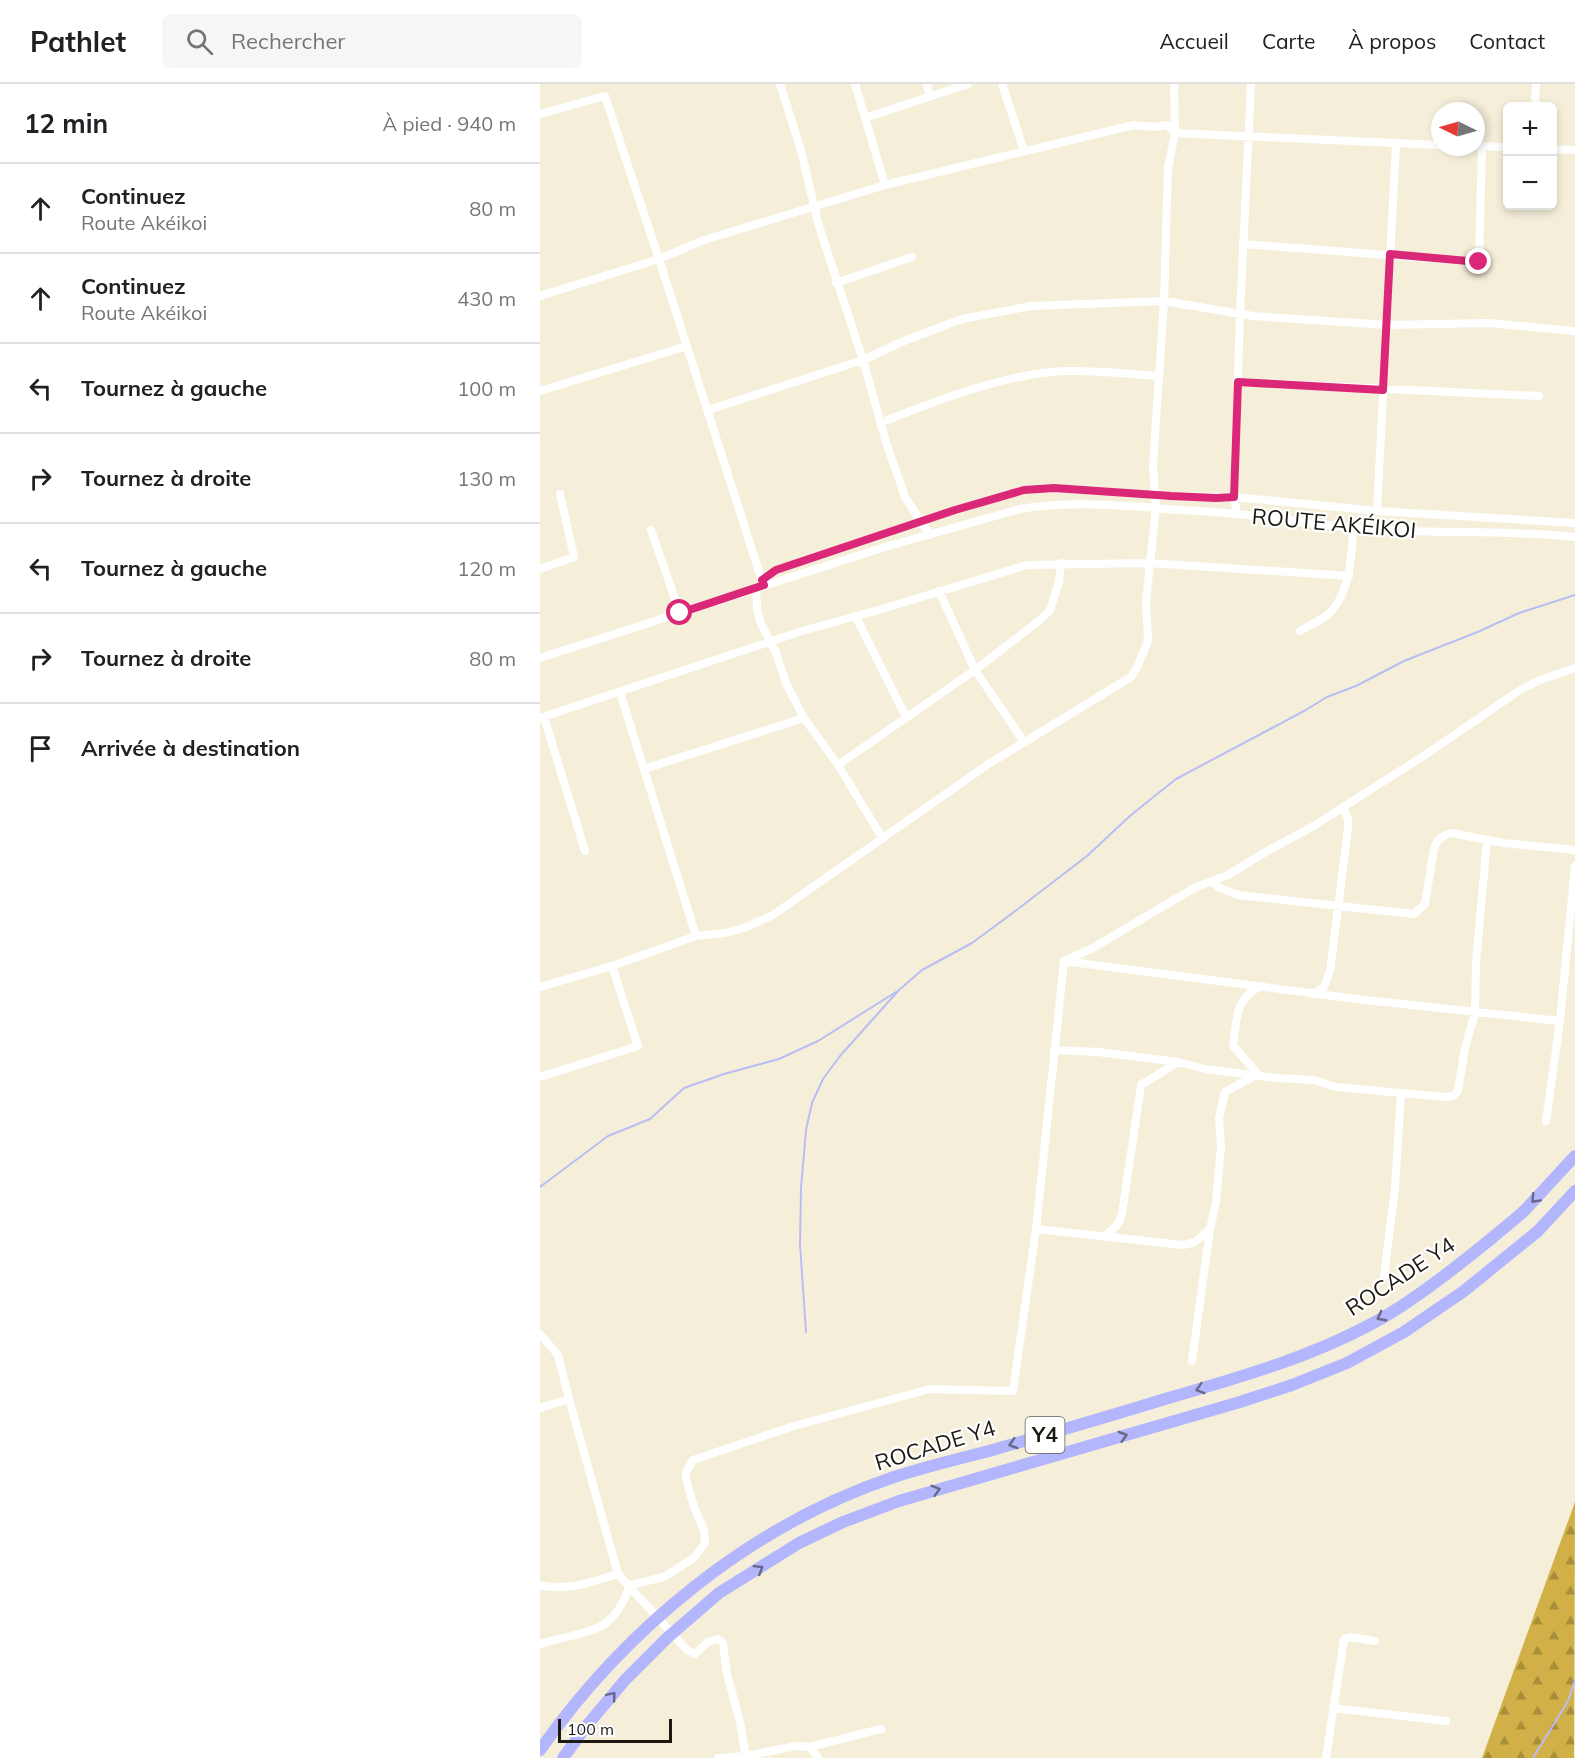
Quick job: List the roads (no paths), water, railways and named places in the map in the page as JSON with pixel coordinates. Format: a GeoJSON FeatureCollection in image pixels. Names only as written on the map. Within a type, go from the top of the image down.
{"type":"FeatureCollection","features":[{"type":"Feature","properties":{"kind":"highway","name":"ROCADE Y4"},"geometry":{"type":"LineString","coordinates":[[540,1750],[565,1715],[607,1666],[653,1622],[702,1579],[788,1525],[834,1502],[893,1478],[1090,1422],[1280,1364],[1331,1342],[1387,1315],[1454,1270],[1523,1211],[1575,1156]]}},
{"type":"Feature","properties":{"kind":"highway","name":"ROCADE Y4"},"geometry":{"type":"LineString","coordinates":[[562,1758],[625,1680],[667,1638],[719,1593],[799,1543],[843,1522],[899,1501],[1240,1402],[1292,1385],[1347,1363],[1404,1332],[1464,1291],[1538,1231],[1575,1191]]}},
{"type":"Feature","properties":{"kind":"street"},"geometry":{"type":"LineString","coordinates":[[780,84],[801,150],[814,207],[836,283],[880,423],[905,497],[930,534]]}},
{"type":"Feature","properties":{"kind":"street"},"geometry":{"type":"LineString","coordinates":[[855,84],[885,185]]}},
{"type":"Feature","properties":{"kind":"street"},"geometry":{"type":"LineString","coordinates":[[927,84],[930,97]]}},
{"type":"Feature","properties":{"kind":"street"},"geometry":{"type":"LineString","coordinates":[[865,118],[968,84]]}},
{"type":"Feature","properties":{"kind":"street"},"geometry":{"type":"LineString","coordinates":[[1002,84],[1024,151]]}},
{"type":"Feature","properties":{"kind":"street"},"geometry":{"type":"LineString","coordinates":[[540,987],[612,966],[696,936],[725,933],[744,928],[773,915],[987,765],[1133,675],[1148,640],[1146,602],[1156,508],[1153,465],[1164,301],[1168,168],[1175,134],[1174,84]]}},
{"type":"Feature","properties":{"kind":"street"},"geometry":{"type":"LineString","coordinates":[[1237,514],[1234,497],[1251,84]]}},
{"type":"Feature","properties":{"kind":"street"},"geometry":{"type":"LineString","coordinates":[[1536,84],[1536,102]]}},
{"type":"Feature","properties":{"kind":"street"},"geometry":{"type":"LineString","coordinates":[[540,114],[605,96],[708,410],[760,584],[757,609],[760,622],[804,718],[838,765],[883,839]]}},
{"type":"Feature","properties":{"kind":"street"},"geometry":{"type":"LineString","coordinates":[[540,296],[659,259],[704,240],[885,185],[1134,125],[1154,127],[1167,125],[1175,134],[1431,145]]}},
{"type":"Feature","properties":{"kind":"street"},"geometry":{"type":"LineString","coordinates":[[1377,511],[1396,143]]}},
{"type":"Feature","properties":{"kind":"street"},"geometry":{"type":"LineString","coordinates":[[1485,146],[1503,147]]}},
{"type":"Feature","properties":{"kind":"street"},"geometry":{"type":"LineString","coordinates":[[1557,149],[1575,150]]}},
{"type":"Feature","properties":{"kind":"street"},"geometry":{"type":"LineString","coordinates":[[1243,244],[1479,262],[1479,156]]}},
{"type":"Feature","properties":{"kind":"street"},"geometry":{"type":"LineString","coordinates":[[836,283],[912,257]]}},
{"type":"Feature","properties":{"kind":"street"},"geometry":{"type":"LineString","coordinates":[[708,410],[862,360],[962,319],[1031,306],[1164,301],[1240,314],[1387,325],[1489,323],[1575,331]]}},
{"type":"Feature","properties":{"kind":"street"},"geometry":{"type":"LineString","coordinates":[[540,391],[687,346]]}},
{"type":"Feature","properties":{"kind":"street"},"geometry":{"type":"LineString","coordinates":[[880,423],[938,401],[1026,376],[1067,371],[1159,376]]}},
{"type":"Feature","properties":{"kind":"street"},"geometry":{"type":"LineString","coordinates":[[1238,382],[1539,396]]}},
{"type":"Feature","properties":{"kind":"street","name":"ROUTE AKÉIKOI"},"geometry":{"type":"LineString","coordinates":[[760,584],[776,570],[921,521],[1024,490],[1054,488],[1216,498],[1234,497],[1377,511],[1575,523]]}},
{"type":"Feature","properties":{"kind":"street"},"geometry":{"type":"LineString","coordinates":[[540,569],[574,557],[560,494]]}},
{"type":"Feature","properties":{"kind":"street","name":"ROUTE AKÉIKOI"},"geometry":{"type":"LineString","coordinates":[[540,658],[680,613],[760,584],[930,534],[1041,505],[1089,504],[1156,508],[1237,514],[1353,528],[1575,537]]}},
{"type":"Feature","properties":{"kind":"street"},"geometry":{"type":"LineString","coordinates":[[1300,631],[1326,616],[1335,607],[1349,576],[1353,528]]}},
{"type":"Feature","properties":{"kind":"street"},"geometry":{"type":"LineString","coordinates":[[651,530],[680,613]]}},
{"type":"Feature","properties":{"kind":"street"},"geometry":{"type":"LineString","coordinates":[[838,765],[975,670],[1040,620],[1050,610],[1059,582],[1061,563]]}},
{"type":"Feature","properties":{"kind":"street"},"geometry":{"type":"LineString","coordinates":[[585,851],[542,717],[802,631],[1015,567],[1061,563],[1149,563],[1349,576]]}},
{"type":"Feature","properties":{"kind":"street"},"geometry":{"type":"LineString","coordinates":[[939,591],[975,670],[1024,742]]}},
{"type":"Feature","properties":{"kind":"street"},"geometry":{"type":"LineString","coordinates":[[856,616],[906,717]]}},
{"type":"Feature","properties":{"kind":"street"},"geometry":{"type":"LineString","coordinates":[[1064,961],[1093,948],[1194,888],[1228,876],[1425,755],[1520,690],[1540,680],[1575,668]]}},
{"type":"Feature","properties":{"kind":"street"},"geometry":{"type":"LineString","coordinates":[[620,692],[696,936]]}},
{"type":"Feature","properties":{"kind":"street"},"geometry":{"type":"LineString","coordinates":[[644,769],[804,718]]}},
{"type":"Feature","properties":{"kind":"street"},"geometry":{"type":"LineString","coordinates":[[1313,994],[1324,987],[1328,979],[1340,905],[1348,828],[1348,819],[1343,807]]}},
{"type":"Feature","properties":{"kind":"street"},"geometry":{"type":"LineString","coordinates":[[1212,881],[1218,887],[1238,895],[1414,914],[1425,904],[1436,840],[1452,833],[1487,840],[1575,850]]}},
{"type":"Feature","properties":{"kind":"street"},"geometry":{"type":"LineString","coordinates":[[1054,1050],[1098,1052],[1178,1062],[1205,1069],[1276,1078],[1314,1080],[1336,1087],[1453,1096],[1458,1090],[1465,1048],[1475,1013],[1476,963],[1487,840]]}},
{"type":"Feature","properties":{"kind":"street"},"geometry":{"type":"LineString","coordinates":[[1545,1121],[1560,1021],[1575,866]]}},
{"type":"Feature","properties":{"kind":"street"},"geometry":{"type":"LineString","coordinates":[[1064,961],[1313,994],[1560,1021]]}},
{"type":"Feature","properties":{"kind":"street"},"geometry":{"type":"LineString","coordinates":[[630,1585],[664,1577],[694,1558],[705,1543],[704,1530],[686,1479],[686,1473],[693,1460],[794,1426],[930,1389],[1013,1391],[1035,1229],[1064,961]]}},
{"type":"Feature","properties":{"kind":"street"},"geometry":{"type":"LineString","coordinates":[[540,1077],[638,1046],[612,966]]}},
{"type":"Feature","properties":{"kind":"street"},"geometry":{"type":"LineString","coordinates":[[1258,1074],[1233,1046],[1240,1006],[1248,993],[1259,987]]}},
{"type":"Feature","properties":{"kind":"street"},"geometry":{"type":"LineString","coordinates":[[1104,1237],[1119,1224],[1122,1214],[1141,1085],[1178,1062]]}},
{"type":"Feature","properties":{"kind":"street"},"geometry":{"type":"LineString","coordinates":[[1192,1361],[1210,1229],[1216,1202],[1221,1146],[1219,1118],[1225,1092],[1258,1074]]}},
{"type":"Feature","properties":{"kind":"street"},"geometry":{"type":"LineString","coordinates":[[1384,1276],[1395,1188],[1401,1093]]}},
{"type":"Feature","properties":{"kind":"street"},"geometry":{"type":"LineString","coordinates":[[1035,1229],[1183,1245],[1195,1242],[1210,1229]]}},
{"type":"Feature","properties":{"kind":"street"},"geometry":{"type":"LineString","coordinates":[[540,1334],[558,1355],[618,1574],[687,1650],[695,1654],[713,1639],[718,1639],[723,1643],[727,1674],[740,1722],[746,1757]]}},
{"type":"Feature","properties":{"kind":"street"},"geometry":{"type":"LineString","coordinates":[[540,1408],[569,1399]]}},
{"type":"Feature","properties":{"kind":"street"},"geometry":{"type":"LineString","coordinates":[[540,1585],[551,1588],[566,1587],[618,1574]]}},
{"type":"Feature","properties":{"kind":"street"},"geometry":{"type":"LineString","coordinates":[[540,1644],[601,1628],[624,1603],[630,1585]]}},
{"type":"Feature","properties":{"kind":"street"},"geometry":{"type":"LineString","coordinates":[[1326,1758],[1344,1639],[1349,1637],[1375,1641]]}},
{"type":"Feature","properties":{"kind":"street"},"geometry":{"type":"LineString","coordinates":[[1333,1708],[1446,1721]]}},
{"type":"Feature","properties":{"kind":"street"},"geometry":{"type":"LineString","coordinates":[[718,1758],[746,1757],[796,1746],[810,1747],[881,1728]]}},
{"type":"Feature","properties":{"kind":"street"},"geometry":{"type":"LineString","coordinates":[[810,1747],[818,1758]]}},
{"type":"Feature","properties":{"kind":"waterway"},"geometry":{"type":"LineString","coordinates":[[806,1332],[800,1244],[801,1188],[806,1130],[812,1103],[823,1079],[840,1056],[899,990],[922,970],[972,943],[1018,909],[1087,856],[1131,815],[1176,779],[1327,697],[1356,686],[1404,661],[1519,613],[1575,595]]}},
{"type":"Feature","properties":{"kind":"waterway"},"geometry":{"type":"LineString","coordinates":[[540,1187],[608,1136],[650,1119],[684,1088],[779,1059],[818,1041],[896,992]]}},
{"type":"Feature","properties":{"kind":"waterway"},"geometry":{"type":"LineString","coordinates":[[1533,1758],[1568,1701],[1575,1680]]}}]}
